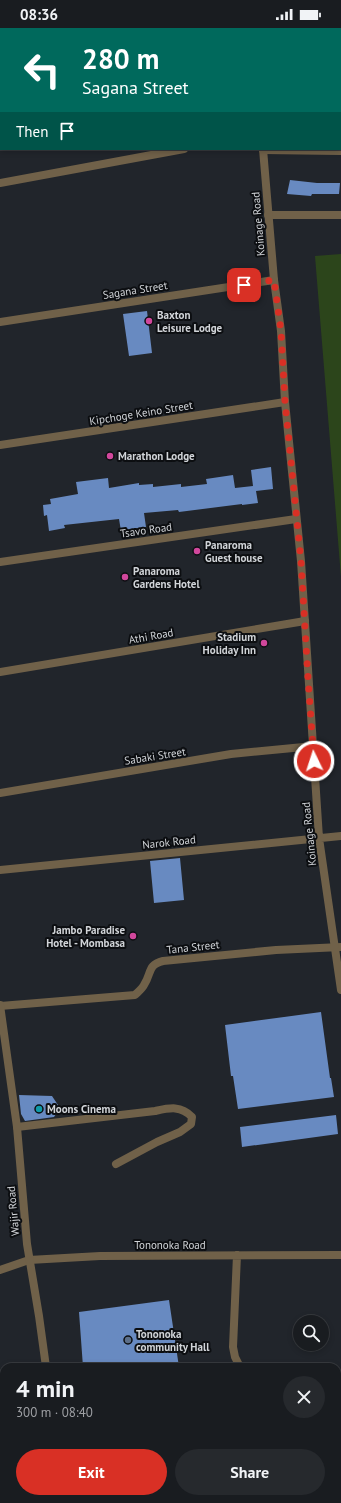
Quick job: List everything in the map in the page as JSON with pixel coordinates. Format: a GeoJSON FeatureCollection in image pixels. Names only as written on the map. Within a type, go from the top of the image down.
{"type":"FeatureCollection","features":[{"type":"Feature","properties":{"kind":"street"},"geometry":{"type":"LineString","coordinates":[[0,183],[179,150]]}},
{"type":"Feature","properties":{"kind":"street"},"geometry":{"type":"LineString","coordinates":[[263,150],[341,151]]}},
{"type":"Feature","properties":{"kind":"street","name":"Koinage Road"},"geometry":{"type":"LineString","coordinates":[[263,150],[274,280],[281,331],[285,402],[290,443],[305,620],[319,838],[338,947],[341,990]]}},
{"type":"Feature","properties":{"kind":"street"},"geometry":{"type":"LineString","coordinates":[[268,215],[341,215]]}},
{"type":"Feature","properties":{"kind":"street","name":"Sagana Street"},"geometry":{"type":"LineString","coordinates":[[0,322],[274,280]]}},
{"type":"Feature","properties":{"kind":"street","name":"Kipchoge Keino Street"},"geometry":{"type":"LineString","coordinates":[[0,445],[285,402]]}},
{"type":"Feature","properties":{"kind":"street","name":"Tsavo Road"},"geometry":{"type":"LineString","coordinates":[[0,562],[296,519]]}},
{"type":"Feature","properties":{"kind":"street","name":"Athi Road"},"geometry":{"type":"LineString","coordinates":[[0,672],[305,620]]}},
{"type":"Feature","properties":{"kind":"street","name":"Sabaki Street"},"geometry":{"type":"LineString","coordinates":[[0,793],[231,754],[314,746]]}},
{"type":"Feature","properties":{"kind":"street","name":"Narok Road"},"geometry":{"type":"LineString","coordinates":[[0,870],[341,836]]}},
{"type":"Feature","properties":{"kind":"street","name":"Tana Street"},"geometry":{"type":"LineString","coordinates":[[0,1005],[135,995],[144,986],[154,964],[163,961],[276,950],[338,947]]}},
{"type":"Feature","properties":{"kind":"street","name":"Wajir Road"},"geometry":{"type":"LineString","coordinates":[[0,1005],[17,1127],[29,1260],[45,1363]]}},
{"type":"Feature","properties":{"kind":"street"},"geometry":{"type":"LineString","coordinates":[[17,1127],[155,1111],[169,1108],[181,1108],[187,1111],[192,1117],[191,1124],[180,1132],[157,1142],[116,1164]]}},
{"type":"Feature","properties":{"kind":"street"},"geometry":{"type":"LineString","coordinates":[[237,1255],[233,1347],[238,1363]]}},
{"type":"Feature","properties":{"kind":"street","name":"Tononoka Road"},"geometry":{"type":"LineString","coordinates":[[0,1270],[29,1260],[100,1256],[341,1256]]}},
{"type":"Feature","properties":{"kind":"green space"},"geometry":{"type":"Polygon","coordinates":[[[341,254],[341,577],[315,256],[341,254]]]}},
{"type":"Feature","properties":{"kind":"building"},"geometry":{"type":"Polygon","coordinates":[[[290,180],[317,183],[340,183],[339,194],[312,194],[311,196],[287,194],[290,180]]]}},
{"type":"Feature","properties":{"kind":"building"},"geometry":{"type":"Polygon","coordinates":[[[147,311],[152,353],[129,356],[123,314],[147,311]]]}},
{"type":"Feature","properties":{"kind":"building"},"geometry":{"type":"Polygon","coordinates":[[[271,467],[273,489],[256,491],[258,503],[179,512],[178,510],[144,513],[146,527],[121,531],[119,519],[64,525],[65,528],[49,531],[47,515],[44,516],[43,505],[51,504],[50,499],[78,494],[76,482],[108,478],[109,488],[139,483],[139,485],[153,484],[153,487],[181,484],[181,487],[207,484],[206,479],[233,475],[235,488],[253,486],[251,470],[271,467]]]}},
{"type":"Feature","properties":{"kind":"building"},"geometry":{"type":"Polygon","coordinates":[[[180,858],[184,900],[154,903],[150,861],[180,858]]]}},
{"type":"Feature","properties":{"kind":"building"},"geometry":{"type":"Polygon","coordinates":[[[321,1012],[334,1097],[238,1109],[233,1076],[231,1076],[225,1025],[321,1012]]]}},
{"type":"Feature","properties":{"kind":"building","name":"Moons Cinema"},"geometry":{"type":"Polygon","coordinates":[[[19,1095],[52,1096],[60,1108],[54,1117],[25,1121],[21,1114],[19,1095]]]}},
{"type":"Feature","properties":{"kind":"building"},"geometry":{"type":"Polygon","coordinates":[[[336,1115],[338,1134],[242,1147],[240,1127],[336,1115]]]}},
{"type":"Feature","properties":{"kind":"building","name":"Tononoka community Hall"},"geometry":{"type":"Polygon","coordinates":[[[169,1300],[178,1363],[83,1363],[79,1312],[169,1300]]]}},
{"type":"Feature","properties":{"kind":"place","name":"Baxton Leisure Lodge"},"geometry":{"type":"Point","coordinates":[149,321]}},
{"type":"Feature","properties":{"kind":"place","name":"Marathon Lodge"},"geometry":{"type":"Point","coordinates":[110,456]}},
{"type":"Feature","properties":{"kind":"place","name":"Panaroma Guest house"},"geometry":{"type":"Point","coordinates":[197,551]}},
{"type":"Feature","properties":{"kind":"place","name":"Panaroma Gardens Hotel"},"geometry":{"type":"Point","coordinates":[125,577]}},
{"type":"Feature","properties":{"kind":"place","name":"Stadium Holiday Inn"},"geometry":{"type":"Point","coordinates":[264,643]}},
{"type":"Feature","properties":{"kind":"place","name":"Jambo Paradise Hotel - Mombasa"},"geometry":{"type":"Point","coordinates":[133,936]}},
{"type":"Feature","properties":{"kind":"place","name":"Moons Cinema"},"geometry":{"type":"Point","coordinates":[39,1109]}},
{"type":"Feature","properties":{"kind":"place","name":"Tononoka community Hall"},"geometry":{"type":"Point","coordinates":[128,1340]}},
{"type":"Feature","properties":{"kind":"route"},"geometry":{"type":"LineString","coordinates":[[244,285],[274,280],[276,293],[281,331],[285,402],[301,561],[314,761]]}}]}
